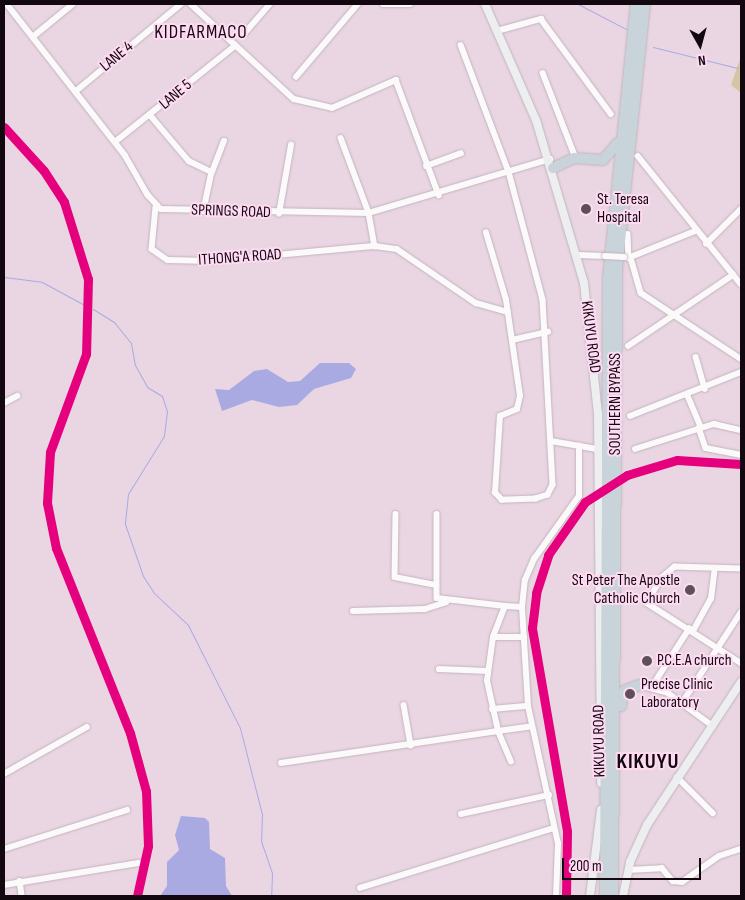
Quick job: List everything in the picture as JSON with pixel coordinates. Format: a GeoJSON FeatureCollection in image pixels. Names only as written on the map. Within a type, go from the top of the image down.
{"type":"FeatureCollection","features":[{"type":"Feature","properties":{"kind":"highway","name":"SOUTHERN BYPASS"},"geometry":{"type":"LineString","coordinates":[[605,896],[608,278],[620,138],[636,4]]}},
{"type":"Feature","properties":{"kind":"highway","name":"SOUTHERN BYPASS"},"geometry":{"type":"LineString","coordinates":[[613,896],[616,766],[617,270],[645,4]]}},
{"type":"Feature","properties":{"kind":"highway"},"geometry":{"type":"LineString","coordinates":[[551,164],[576,158],[603,160],[620,138]]}},
{"type":"Feature","properties":{"kind":"highway"},"geometry":{"type":"LineString","coordinates":[[616,620],[622,675],[639,685]]}},
{"type":"Feature","properties":{"kind":"highway"},"geometry":{"type":"LineString","coordinates":[[616,766],[622,757],[623,694],[639,685]]}},
{"type":"Feature","properties":{"kind":"main road","name":"KIKUYU ROAD"},"geometry":{"type":"LineString","coordinates":[[485,4],[551,164],[578,255],[593,349],[598,449],[601,816],[590,896]]}},
{"type":"Feature","properties":{"kind":"main road"},"geometry":{"type":"LineString","coordinates":[[623,896],[628,870],[647,825],[741,684]]}},
{"type":"Feature","properties":{"kind":"street"},"geometry":{"type":"LineString","coordinates":[[7,4],[116,142],[156,207]]}},
{"type":"Feature","properties":{"kind":"street"},"geometry":{"type":"LineString","coordinates":[[34,36],[73,4]]}},
{"type":"Feature","properties":{"kind":"street","name":"LANE 4"},"geometry":{"type":"LineString","coordinates":[[76,91],[181,4]]}},
{"type":"Feature","properties":{"kind":"street"},"geometry":{"type":"LineString","coordinates":[[191,4],[287,96],[326,107],[396,80],[426,166],[439,195]]}},
{"type":"Feature","properties":{"kind":"street"},"geometry":{"type":"LineString","coordinates":[[243,36],[270,4]]}},
{"type":"Feature","properties":{"kind":"street"},"geometry":{"type":"LineString","coordinates":[[296,77],[358,4]]}},
{"type":"Feature","properties":{"kind":"street"},"geometry":{"type":"LineString","coordinates":[[384,4],[410,4]]}},
{"type":"Feature","properties":{"kind":"street"},"geometry":{"type":"LineString","coordinates":[[497,31],[540,19],[611,114]]}},
{"type":"Feature","properties":{"kind":"street"},"geometry":{"type":"LineString","coordinates":[[461,45],[509,172],[548,332],[551,493],[536,499],[502,500],[496,496],[500,416],[520,402],[508,312],[486,233]]}},
{"type":"Feature","properties":{"kind":"street","name":"LANE 5"},"geometry":{"type":"LineString","coordinates":[[116,142],[151,116],[235,46]]}},
{"type":"Feature","properties":{"kind":"street"},"geometry":{"type":"LineString","coordinates":[[543,73],[576,158]]}},
{"type":"Feature","properties":{"kind":"street"},"geometry":{"type":"LineString","coordinates":[[151,116],[189,161],[212,172]]}},
{"type":"Feature","properties":{"kind":"street"},"geometry":{"type":"LineString","coordinates":[[341,138],[369,214],[375,246],[397,249],[476,304],[508,312]]}},
{"type":"Feature","properties":{"kind":"street"},"geometry":{"type":"LineString","coordinates":[[204,211],[212,172],[224,141]]}},
{"type":"Feature","properties":{"kind":"street"},"geometry":{"type":"LineString","coordinates":[[279,214],[291,145]]}},
{"type":"Feature","properties":{"kind":"street"},"geometry":{"type":"LineString","coordinates":[[426,166],[461,153]]}},
{"type":"Feature","properties":{"kind":"street"},"geometry":{"type":"LineString","coordinates":[[638,156],[695,231],[741,284]]}},
{"type":"Feature","properties":{"kind":"street","name":"SPRINGS ROAD"},"geometry":{"type":"LineString","coordinates":[[156,207],[279,214],[369,214],[439,195],[509,172],[551,164]]}},
{"type":"Feature","properties":{"kind":"street","name":"ITHONG'A ROAD"},"geometry":{"type":"LineString","coordinates":[[156,207],[152,249],[168,260],[212,261],[375,246]]}},
{"type":"Feature","properties":{"kind":"street"},"geometry":{"type":"LineString","coordinates":[[706,244],[741,209]]}},
{"type":"Feature","properties":{"kind":"street"},"geometry":{"type":"LineString","coordinates":[[578,255],[628,258],[695,231]]}},
{"type":"Feature","properties":{"kind":"street"},"geometry":{"type":"LineString","coordinates":[[628,234],[628,258],[641,294],[741,359]]}},
{"type":"Feature","properties":{"kind":"street"},"geometry":{"type":"LineString","coordinates":[[628,346],[741,274]]}},
{"type":"Feature","properties":{"kind":"street"},"geometry":{"type":"LineString","coordinates":[[512,340],[548,332]]}},
{"type":"Feature","properties":{"kind":"street"},"geometry":{"type":"LineString","coordinates":[[696,357],[705,389]]}},
{"type":"Feature","properties":{"kind":"street"},"geometry":{"type":"LineString","coordinates":[[630,416],[688,396],[741,372]]}},
{"type":"Feature","properties":{"kind":"street"},"geometry":{"type":"LineString","coordinates":[[4,403],[18,396]]}},
{"type":"Feature","properties":{"kind":"street"},"geometry":{"type":"LineString","coordinates":[[688,396],[706,448],[741,455]]}},
{"type":"Feature","properties":{"kind":"street"},"geometry":{"type":"LineString","coordinates":[[635,449],[700,427],[721,425],[741,430]]}},
{"type":"Feature","properties":{"kind":"street"},"geometry":{"type":"LineString","coordinates":[[551,441],[598,449]]}},
{"type":"Feature","properties":{"kind":"street"},"geometry":{"type":"LineString","coordinates":[[556,896],[554,828],[549,795],[528,706],[522,607],[525,580],[534,559],[579,496],[579,446]]}},
{"type":"Feature","properties":{"kind":"street"},"geometry":{"type":"LineString","coordinates":[[396,514],[395,577],[436,585]]}},
{"type":"Feature","properties":{"kind":"street"},"geometry":{"type":"LineString","coordinates":[[437,514],[437,598],[446,602],[522,607]]}},
{"type":"Feature","properties":{"kind":"street"},"geometry":{"type":"LineString","coordinates":[[653,686],[711,599],[714,568]]}},
{"type":"Feature","properties":{"kind":"street"},"geometry":{"type":"LineString","coordinates":[[741,569],[671,569],[647,602],[741,663]]}},
{"type":"Feature","properties":{"kind":"street"},"geometry":{"type":"LineString","coordinates":[[353,611],[425,609],[446,602]]}},
{"type":"Feature","properties":{"kind":"street"},"geometry":{"type":"LineString","coordinates":[[504,606],[493,637],[488,671],[492,709],[498,731],[511,762]]}},
{"type":"Feature","properties":{"kind":"street"},"geometry":{"type":"LineString","coordinates":[[682,704],[741,612]]}},
{"type":"Feature","properties":{"kind":"street"},"geometry":{"type":"LineString","coordinates":[[493,637],[524,637]]}},
{"type":"Feature","properties":{"kind":"street"},"geometry":{"type":"LineString","coordinates":[[439,669],[488,671]]}},
{"type":"Feature","properties":{"kind":"street"},"geometry":{"type":"LineString","coordinates":[[639,685],[653,686],[713,726]]}},
{"type":"Feature","properties":{"kind":"street"},"geometry":{"type":"LineString","coordinates":[[404,705],[411,745]]}},
{"type":"Feature","properties":{"kind":"street"},"geometry":{"type":"LineString","coordinates":[[492,709],[528,706]]}},
{"type":"Feature","properties":{"kind":"street"},"geometry":{"type":"LineString","coordinates":[[281,764],[532,726]]}},
{"type":"Feature","properties":{"kind":"street"},"geometry":{"type":"LineString","coordinates":[[4,774],[88,727]]}},
{"type":"Feature","properties":{"kind":"street"},"geometry":{"type":"LineString","coordinates":[[677,778],[713,813]]}},
{"type":"Feature","properties":{"kind":"street"},"geometry":{"type":"LineString","coordinates":[[461,814],[549,795]]}},
{"type":"Feature","properties":{"kind":"street"},"geometry":{"type":"LineString","coordinates":[[4,849],[127,810]]}},
{"type":"Feature","properties":{"kind":"street"},"geometry":{"type":"LineString","coordinates":[[360,888],[554,828]]}},
{"type":"Feature","properties":{"kind":"street"},"geometry":{"type":"LineString","coordinates":[[628,870],[662,868],[673,881],[682,882],[720,856],[741,849]]}},
{"type":"Feature","properties":{"kind":"street"},"geometry":{"type":"LineString","coordinates":[[4,885],[138,863]]}},
{"type":"Feature","properties":{"kind":"street"},"geometry":{"type":"LineString","coordinates":[[20,881],[22,896]]}},
{"type":"Feature","properties":{"kind":"shaded area"},"geometry":{"type":"Polygon","coordinates":[[[741,56],[741,93],[731,85],[741,56]]]}},
{"type":"Feature","properties":{"kind":"water"},"geometry":{"type":"Polygon","coordinates":[[[320,363],[349,363],[356,369],[351,378],[314,389],[297,405],[279,407],[252,400],[222,411],[215,389],[229,390],[254,371],[267,369],[288,382],[300,381],[320,363]]]}},
{"type":"Feature","properties":{"kind":"water"},"geometry":{"type":"Polygon","coordinates":[[[181,816],[205,818],[209,822],[210,849],[225,858],[226,886],[232,896],[160,896],[167,886],[167,862],[179,850],[175,835],[181,816]]]}},
{"type":"Feature","properties":{"kind":"waterway"},"geometry":{"type":"LineString","coordinates":[[578,4],[628,30]]}},
{"type":"Feature","properties":{"kind":"waterway"},"geometry":{"type":"LineString","coordinates":[[653,47],[737,68]]}},
{"type":"Feature","properties":{"kind":"waterway"},"geometry":{"type":"LineString","coordinates":[[4,277],[42,282],[88,307]]}},
{"type":"Feature","properties":{"kind":"waterway"},"geometry":{"type":"LineString","coordinates":[[93,309],[114,322],[131,343],[135,365],[147,387],[162,396],[167,411],[164,436],[128,494],[125,524],[143,576],[154,593],[188,625],[240,728],[262,814],[261,841],[272,873],[271,896]]}},
{"type":"Feature","properties":{"kind":"transit line"},"geometry":{"type":"LineString","coordinates":[[4,127],[44,171],[64,202],[88,279],[86,354],[50,452],[47,503],[56,548],[130,733],[146,791],[148,846],[137,896]]}},
{"type":"Feature","properties":{"kind":"transit line"},"geometry":{"type":"LineString","coordinates":[[566,896],[567,831],[532,628],[536,593],[548,555],[585,502],[627,475],[677,460],[741,464]]}},
{"type":"Feature","properties":{"kind":"place","name":"St. Teresa Hospital"},"geometry":{"type":"Point","coordinates":[586,209]}},
{"type":"Feature","properties":{"kind":"place","name":"St Peter The Apostle Catholic Church"},"geometry":{"type":"Point","coordinates":[690,590]}},
{"type":"Feature","properties":{"kind":"place","name":"P.C.E.A church"},"geometry":{"type":"Point","coordinates":[647,661]}},
{"type":"Feature","properties":{"kind":"place","name":"Precise Clinic Laboratory"},"geometry":{"type":"Point","coordinates":[630,694]}},
{"type":"Feature","properties":{"kind":"district","name":"KIDFARMACO"},"geometry":{"type":"Point","coordinates":[201,33]}},
{"type":"Feature","properties":{"kind":"district","name":"KIKUYU"},"geometry":{"type":"Point","coordinates":[648,762]}}]}
